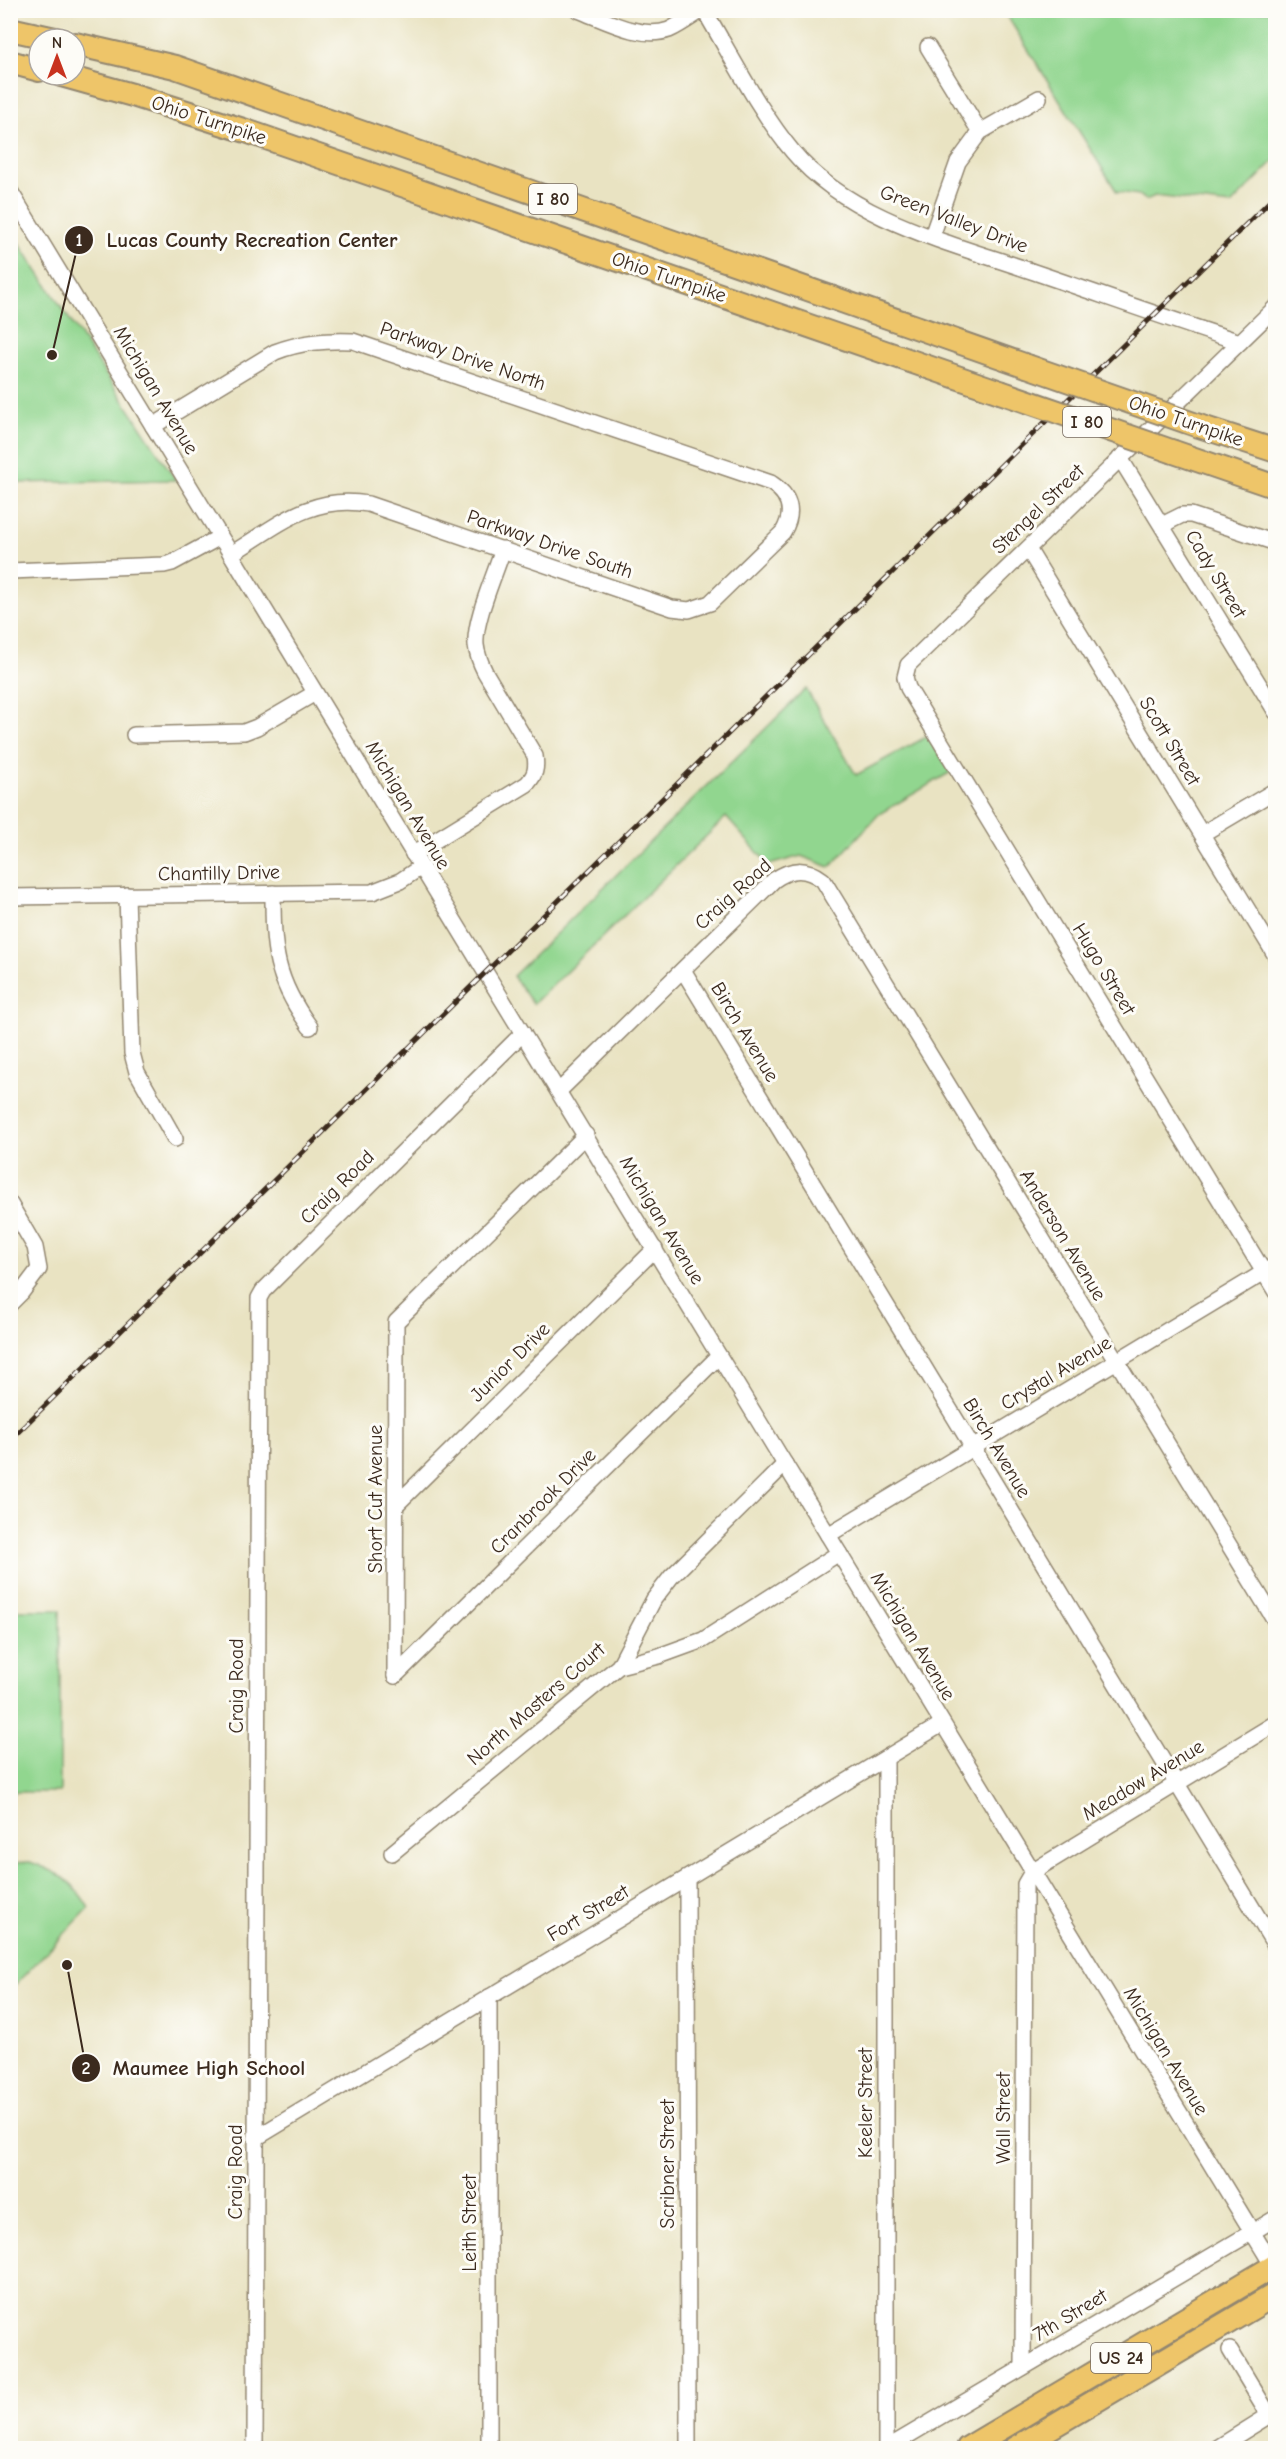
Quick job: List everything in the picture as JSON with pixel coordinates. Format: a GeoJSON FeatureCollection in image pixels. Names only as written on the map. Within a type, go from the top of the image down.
{"type":"FeatureCollection","features":[{"type":"Feature","properties":{"kind":"highway"},"geometry":{"type":"LineString","coordinates":[[10,28],[27,32]]}},
{"type":"Feature","properties":{"kind":"highway","name":"Ohio Turnpike"},"geometry":{"type":"LineString","coordinates":[[87,47],[175,67],[1275,451]]}},
{"type":"Feature","properties":{"kind":"highway"},"geometry":{"type":"LineString","coordinates":[[10,62],[27,66]]}},
{"type":"Feature","properties":{"kind":"highway","name":"Ohio Turnpike"},"geometry":{"type":"LineString","coordinates":[[87,83],[209,118],[1275,487]]}},
{"type":"Feature","properties":{"kind":"highway","name":"US 24"},"geometry":{"type":"LineString","coordinates":[[968,2448],[1275,2268]]}},
{"type":"Feature","properties":{"kind":"highway","name":"US 24"},"geometry":{"type":"LineString","coordinates":[[1016,2448],[1275,2294]]}},
{"type":"Feature","properties":{"kind":"street"},"geometry":{"type":"LineString","coordinates":[[578,10],[635,30],[653,33],[669,30],[703,10]]}},
{"type":"Feature","properties":{"kind":"street","name":"Green Valley Drive"},"geometry":{"type":"LineString","coordinates":[[703,10],[772,123],[794,153],[819,177],[862,207],[932,236],[1240,342]]}},
{"type":"Feature","properties":{"kind":"street"},"geometry":{"type":"LineString","coordinates":[[928,47],[980,132]]}},
{"type":"Feature","properties":{"kind":"street"},"geometry":{"type":"LineString","coordinates":[[932,236],[958,162],[980,132],[1039,98]]}},
{"type":"Feature","properties":{"kind":"street","name":"Michigan Avenue"},"geometry":{"type":"LineString","coordinates":[[10,191],[1275,2268]]}},
{"type":"Feature","properties":{"kind":"street","name":"Stengel Street"},"geometry":{"type":"LineString","coordinates":[[908,665],[1275,307]]}},
{"type":"Feature","properties":{"kind":"street","name":"Parkway Drive North"},"geometry":{"type":"LineString","coordinates":[[153,426],[275,352],[293,345],[324,340],[353,341],[771,483]]}},
{"type":"Feature","properties":{"kind":"street","name":"Cady Street"},"geometry":{"type":"LineString","coordinates":[[1120,458],[1275,712]]}},
{"type":"Feature","properties":{"kind":"street","name":"Parkway Drive South"},"geometry":{"type":"LineString","coordinates":[[231,554],[311,507],[336,501],[368,504],[672,608],[689,610],[710,603],[783,532],[789,522],[790,511],[785,494],[771,483]]}},
{"type":"Feature","properties":{"kind":"street"},"geometry":{"type":"LineString","coordinates":[[1162,525],[1182,515],[1191,515],[1275,543]]}},
{"type":"Feature","properties":{"kind":"street"},"geometry":{"type":"LineString","coordinates":[[10,571],[164,565],[220,537]]}},
{"type":"Feature","properties":{"kind":"street","name":"Chantilly Drive"},"geometry":{"type":"LineString","coordinates":[[10,897],[372,892],[400,881],[417,861],[527,784],[535,775],[537,766],[535,756],[485,672],[476,645],[477,628],[503,549]]}},
{"type":"Feature","properties":{"kind":"street","name":"Scott Street"},"geometry":{"type":"LineString","coordinates":[[1028,549],[1275,956]]}},
{"type":"Feature","properties":{"kind":"street","name":"Hugo Street"},"geometry":{"type":"LineString","coordinates":[[908,665],[905,677],[908,688],[1269,1269],[1275,1292]]}},
{"type":"Feature","properties":{"kind":"street"},"geometry":{"type":"LineString","coordinates":[[134,735],[244,732],[257,728],[315,693]]}},
{"type":"Feature","properties":{"kind":"street"},"geometry":{"type":"LineString","coordinates":[[1202,834],[1275,790]]}},
{"type":"Feature","properties":{"kind":"street","name":"Craig Road"},"geometry":{"type":"LineString","coordinates":[[559,1090],[774,880],[790,871],[812,873]]}},
{"type":"Feature","properties":{"kind":"street","name":"Anderson Avenue"},"geometry":{"type":"LineString","coordinates":[[812,873],[823,880],[1275,1622]]}},
{"type":"Feature","properties":{"kind":"street"},"geometry":{"type":"LineString","coordinates":[[273,893],[273,942],[276,961],[295,1007],[310,1027]]}},
{"type":"Feature","properties":{"kind":"street"},"geometry":{"type":"LineString","coordinates":[[127,895],[132,1053],[137,1072],[175,1139]]}},
{"type":"Feature","properties":{"kind":"street","name":"Birch Avenue"},"geometry":{"type":"LineString","coordinates":[[683,970],[1275,1947]]}},
{"type":"Feature","properties":{"kind":"street","name":"Craig Road"},"geometry":{"type":"LineString","coordinates":[[255,2448],[259,1298],[263,1290],[523,1033]]}},
{"type":"Feature","properties":{"kind":"street","name":"Short Cut Avenue"},"geometry":{"type":"LineString","coordinates":[[395,1676],[396,1322],[586,1135]]}},
{"type":"Feature","properties":{"kind":"street"},"geometry":{"type":"LineString","coordinates":[[10,1204],[35,1247],[39,1269],[10,1304]]}},
{"type":"Feature","properties":{"kind":"street","name":"Junior Drive"},"geometry":{"type":"LineString","coordinates":[[396,1505],[655,1250]]}},
{"type":"Feature","properties":{"kind":"street","name":"Crystal Avenue"},"geometry":{"type":"LineString","coordinates":[[828,1535],[1269,1269]]}},
{"type":"Feature","properties":{"kind":"street","name":"Cranbrook Drive"},"geometry":{"type":"LineString","coordinates":[[395,1676],[720,1356]]}},
{"type":"Feature","properties":{"kind":"street","name":"North Masters Court"},"geometry":{"type":"LineString","coordinates":[[392,1853],[619,1666],[654,1599],[671,1577],[784,1464]]}},
{"type":"Feature","properties":{"kind":"street"},"geometry":{"type":"LineString","coordinates":[[619,1666],[668,1653],[704,1640],[838,1553]]}},
{"type":"Feature","properties":{"kind":"street","name":"Meadow Avenue"},"geometry":{"type":"LineString","coordinates":[[1032,1872],[1275,1723]]}},
{"type":"Feature","properties":{"kind":"street","name":"Fort Street"},"geometry":{"type":"LineString","coordinates":[[256,2138],[942,1724]]}},
{"type":"Feature","properties":{"kind":"street","name":"Keeler Street"},"geometry":{"type":"LineString","coordinates":[[886,1758],[886,2448]]}},
{"type":"Feature","properties":{"kind":"street","name":"Wall Street"},"geometry":{"type":"LineString","coordinates":[[1023,2367],[1025,1884],[1032,1872]]}},
{"type":"Feature","properties":{"kind":"street","name":"Scribner Street"},"geometry":{"type":"LineString","coordinates":[[687,1879],[688,2448]]}},
{"type":"Feature","properties":{"kind":"street","name":"Leith Street"},"geometry":{"type":"LineString","coordinates":[[489,1997],[489,2448]]}},
{"type":"Feature","properties":{"kind":"street","name":"7th Street"},"geometry":{"type":"LineString","coordinates":[[886,2448],[1275,2218]]}},
{"type":"Feature","properties":{"kind":"street"},"geometry":{"type":"LineString","coordinates":[[1224,2447],[1272,2413],[1230,2350]]}},
{"type":"Feature","properties":{"kind":"green space"},"geometry":{"type":"Polygon","coordinates":[[[1004,11],[1275,11],[1275,160],[1231,205],[1155,196],[1146,200],[1139,195],[1117,192],[1004,11]]]}},
{"type":"Feature","properties":{"kind":"green space"},"geometry":{"type":"Polygon","coordinates":[[[11,231],[176,480],[11,483],[11,231]]]}},
{"type":"Feature","properties":{"kind":"green space"},"geometry":{"type":"Polygon","coordinates":[[[806,689],[856,775],[928,736],[951,772],[879,814],[830,867],[801,856],[769,865],[726,817],[533,1004],[513,976],[806,689]]]}},
{"type":"Feature","properties":{"kind":"green space"},"geometry":{"type":"Polygon","coordinates":[[[11,1610],[60,1610],[60,1792],[11,1792],[11,1610]]]}},
{"type":"Feature","properties":{"kind":"green space"},"geometry":{"type":"Polygon","coordinates":[[[30,1862],[57,1874],[71,1884],[89,1908],[11,1989],[11,1863],[30,1862]]]}},
{"type":"Feature","properties":{"kind":"railway"},"geometry":{"type":"LineString","coordinates":[[10,1440],[1276,195]]}},
{"type":"Feature","properties":{"kind":"place","name":"Lucas County Recreation Center"},"geometry":{"type":"Point","coordinates":[52,355]}},
{"type":"Feature","properties":{"kind":"place","name":"Maumee High School"},"geometry":{"type":"Point","coordinates":[67,1965]}}]}
